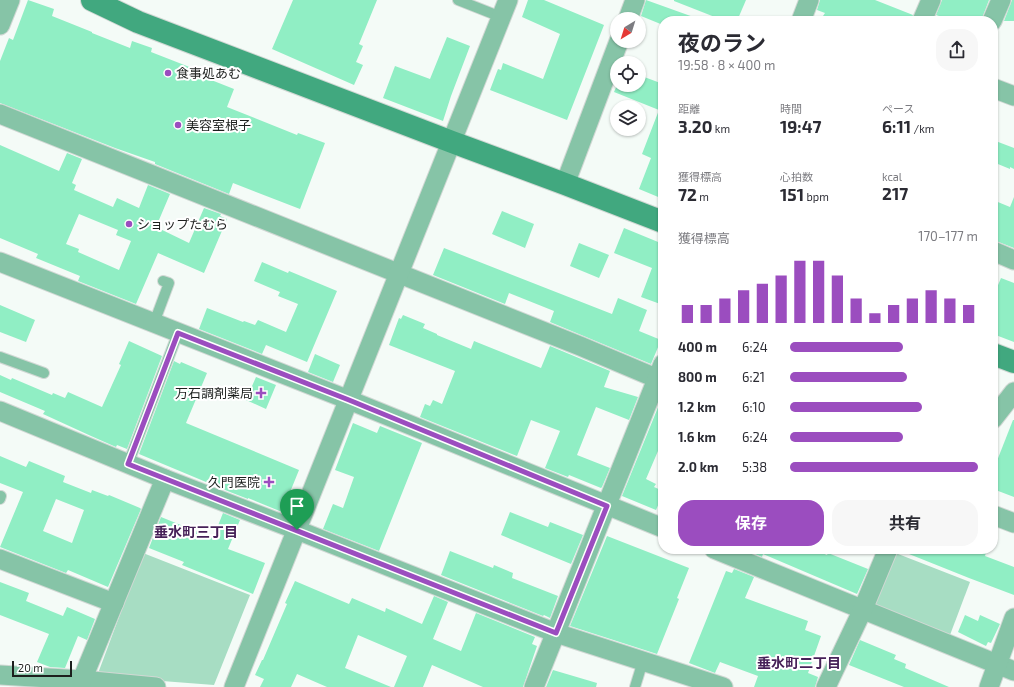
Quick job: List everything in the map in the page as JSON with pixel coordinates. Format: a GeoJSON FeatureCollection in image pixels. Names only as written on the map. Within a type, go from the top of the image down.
{"type":"FeatureCollection","features":[{"type":"Feature","properties":{"kind":"street"},"geometry":{"type":"LineString","coordinates":[[0,25],[10,0]]}},
{"type":"Feature","properties":{"kind":"street"},"geometry":{"type":"LineString","coordinates":[[92,0],[138,22],[658,220]]}},
{"type":"Feature","properties":{"kind":"street"},"geometry":{"type":"LineString","coordinates":[[631,12],[635,0]]}},
{"type":"Feature","properties":{"kind":"street"},"geometry":{"type":"LineString","coordinates":[[803,16],[809,0]]}},
{"type":"Feature","properties":{"kind":"street"},"geometry":{"type":"LineString","coordinates":[[994,16],[1000,0]]}},
{"type":"Feature","properties":{"kind":"street"},"geometry":{"type":"LineString","coordinates":[[923,16],[927,1]]}},
{"type":"Feature","properties":{"kind":"street"},"geometry":{"type":"LineString","coordinates":[[234,687],[504,8]]}},
{"type":"Feature","properties":{"kind":"street"},"geometry":{"type":"LineString","coordinates":[[565,184],[616,48]]}},
{"type":"Feature","properties":{"kind":"street"},"geometry":{"type":"LineString","coordinates":[[998,90],[1014,96]]}},
{"type":"Feature","properties":{"kind":"street"},"geometry":{"type":"LineString","coordinates":[[0,114],[399,274],[658,374]]}},
{"type":"Feature","properties":{"kind":"street"},"geometry":{"type":"LineString","coordinates":[[998,253],[1014,260]]}},
{"type":"Feature","properties":{"kind":"street"},"geometry":{"type":"LineString","coordinates":[[0,262],[349,400],[658,526]]}},
{"type":"Feature","properties":{"kind":"street"},"geometry":{"type":"LineString","coordinates":[[998,356],[1014,362]]}},
{"type":"Feature","properties":{"kind":"street"},"geometry":{"type":"LineString","coordinates":[[534,687],[658,382]]}},
{"type":"Feature","properties":{"kind":"street"},"geometry":{"type":"LineString","coordinates":[[998,413],[1014,392]]}},
{"type":"Feature","properties":{"kind":"street"},"geometry":{"type":"LineString","coordinates":[[0,412],[165,479],[556,633],[723,687]]}},
{"type":"Feature","properties":{"kind":"street"},"geometry":{"type":"LineString","coordinates":[[82,680],[165,479]]}},
{"type":"Feature","properties":{"kind":"street"},"geometry":{"type":"LineString","coordinates":[[998,517],[1014,523]]}},
{"type":"Feature","properties":{"kind":"street"},"geometry":{"type":"LineString","coordinates":[[726,554],[1006,668]]}},
{"type":"Feature","properties":{"kind":"street"},"geometry":{"type":"LineString","coordinates":[[826,687],[863,609],[886,554]]}},
{"type":"Feature","properties":{"kind":"street"},"geometry":{"type":"LineString","coordinates":[[0,559],[114,603]]}},
{"type":"Feature","properties":{"kind":"street"},"geometry":{"type":"LineString","coordinates":[[989,687],[1006,668],[1014,618]]}},
{"type":"Feature","properties":{"kind":"street"},"geometry":{"type":"LineString","coordinates":[[0,675],[82,680],[156,687]]}},
{"type":"Feature","properties":{"kind":"lane"},"geometry":{"type":"LineString","coordinates":[[458,0],[504,8]]}},
{"type":"Feature","properties":{"kind":"lane"},"geometry":{"type":"LineString","coordinates":[[154,323],[169,284],[164,281]]}},
{"type":"Feature","properties":{"kind":"lane"},"geometry":{"type":"LineString","coordinates":[[128,464],[178,333]]}},
{"type":"Feature","properties":{"kind":"lane"},"geometry":{"type":"LineString","coordinates":[[0,357],[44,373]]}},
{"type":"Feature","properties":{"kind":"lane"},"geometry":{"type":"LineString","coordinates":[[636,687],[643,661]]}},
{"type":"Feature","properties":{"kind":"green space"},"geometry":{"type":"Polygon","coordinates":[[[143,553],[250,595],[214,685],[97,676],[143,553]]]}},
{"type":"Feature","properties":{"kind":"green space"},"geometry":{"type":"Polygon","coordinates":[[[892,554],[898,554],[970,582],[950,635],[873,605],[892,554]]]}},
{"type":"Feature","properties":{"kind":"building"},"geometry":{"type":"Polygon","coordinates":[[[28,0],[54,9],[52,16],[130,48],[132,41],[152,48],[151,52],[192,68],[191,72],[234,89],[227,107],[297,135],[298,133],[325,143],[300,209],[233,183],[229,194],[155,164],[155,162],[0,103],[0,61],[9,38],[13,40],[28,0]]]}},
{"type":"Feature","properties":{"kind":"building"},"geometry":{"type":"Polygon","coordinates":[[[293,0],[377,0],[359,44],[363,46],[356,62],[363,65],[354,85],[272,49],[293,0]]]}},
{"type":"Feature","properties":{"kind":"building"},"geometry":{"type":"Polygon","coordinates":[[[528,0],[544,0],[604,25],[567,120],[490,90],[498,69],[501,70],[503,63],[543,79],[560,34],[522,17],[528,0]]]}},
{"type":"Feature","properties":{"kind":"building"},"geometry":{"type":"Polygon","coordinates":[[[646,0],[691,16],[658,16],[658,23],[646,18],[646,12],[642,12],[646,0]]]}},
{"type":"Feature","properties":{"kind":"building"},"geometry":{"type":"Polygon","coordinates":[[[746,0],[739,16],[712,16],[674,1],[746,0]]]}},
{"type":"Feature","properties":{"kind":"building"},"geometry":{"type":"Polygon","coordinates":[[[820,0],[875,0],[913,15],[823,16],[825,13],[817,10],[820,0]]]}},
{"type":"Feature","properties":{"kind":"building"},"geometry":{"type":"Polygon","coordinates":[[[942,0],[989,0],[983,16],[936,15],[942,0]]]}},
{"type":"Feature","properties":{"kind":"building"},"geometry":{"type":"Polygon","coordinates":[[[1012,0],[1014,0],[1014,21],[1004,21],[1012,0]]]}},
{"type":"Feature","properties":{"kind":"building"},"geometry":{"type":"Polygon","coordinates":[[[447,37],[470,46],[443,121],[383,98],[395,66],[430,79],[447,37]]]}},
{"type":"Feature","properties":{"kind":"building"},"geometry":{"type":"Polygon","coordinates":[[[646,78],[658,82],[658,110],[646,105],[646,100],[634,100],[614,92],[646,92],[646,78]]]}},
{"type":"Feature","properties":{"kind":"building"},"geometry":{"type":"Polygon","coordinates":[[[658,113],[658,197],[639,189],[651,158],[642,154],[658,113]]]}},
{"type":"Feature","properties":{"kind":"building"},"geometry":{"type":"Polygon","coordinates":[[[998,142],[1014,148],[1014,169],[1010,167],[1010,169],[998,164],[998,142]]]}},
{"type":"Feature","properties":{"kind":"building"},"geometry":{"type":"Polygon","coordinates":[[[0,145],[59,171],[67,153],[82,159],[72,183],[76,185],[74,190],[113,207],[117,198],[139,208],[148,185],[170,194],[156,227],[189,243],[204,208],[221,214],[220,216],[227,219],[204,273],[158,253],[136,304],[78,281],[80,276],[36,258],[38,254],[0,238],[0,145]],[[79,214],[66,244],[79,249],[78,252],[119,270],[131,241],[116,235],[118,230],[79,214]]]}},
{"type":"Feature","properties":{"kind":"building"},"geometry":{"type":"Polygon","coordinates":[[[1014,197],[1014,248],[998,242],[998,202],[1010,207],[1014,197]]]}},
{"type":"Feature","properties":{"kind":"building"},"geometry":{"type":"Polygon","coordinates":[[[502,211],[534,224],[525,248],[492,234],[502,211]]]}},
{"type":"Feature","properties":{"kind":"building"},"geometry":{"type":"Polygon","coordinates":[[[624,228],[658,242],[658,303],[641,297],[652,268],[614,253],[624,228]]]}},
{"type":"Feature","properties":{"kind":"building"},"geometry":{"type":"Polygon","coordinates":[[[579,243],[609,255],[599,278],[570,266],[579,243]]]}},
{"type":"Feature","properties":{"kind":"building"},"geometry":{"type":"Polygon","coordinates":[[[444,248],[612,314],[618,298],[647,310],[639,331],[658,339],[658,347],[651,364],[550,322],[554,311],[509,293],[505,304],[433,275],[444,248]]]}},
{"type":"Feature","properties":{"kind":"building"},"geometry":{"type":"Polygon","coordinates":[[[262,262],[288,273],[289,271],[337,291],[307,362],[266,345],[262,354],[199,329],[207,308],[255,325],[258,320],[286,332],[298,304],[278,296],[280,292],[254,281],[262,262]]]}},
{"type":"Feature","properties":{"kind":"building"},"geometry":{"type":"Polygon","coordinates":[[[1001,278],[1014,283],[1014,342],[998,336],[998,285],[1001,278]]]}},
{"type":"Feature","properties":{"kind":"building"},"geometry":{"type":"Polygon","coordinates":[[[0,305],[35,320],[26,342],[0,332],[0,305]]]}},
{"type":"Feature","properties":{"kind":"building"},"geometry":{"type":"Polygon","coordinates":[[[403,315],[425,324],[423,328],[437,335],[471,349],[474,341],[541,368],[550,346],[610,371],[604,387],[638,397],[629,420],[596,407],[577,455],[610,468],[602,487],[601,488],[569,475],[568,477],[545,468],[560,431],[531,420],[517,456],[420,417],[425,404],[430,406],[433,400],[442,404],[455,371],[389,345],[399,318],[401,319],[403,315]]]}},
{"type":"Feature","properties":{"kind":"building"},"geometry":{"type":"Polygon","coordinates":[[[129,341],[162,356],[127,449],[117,445],[116,447],[91,436],[43,414],[45,411],[0,392],[0,375],[11,380],[12,378],[52,395],[53,393],[65,398],[68,392],[102,407],[121,365],[119,364],[129,341]]]}},
{"type":"Feature","properties":{"kind":"building"},"geometry":{"type":"Polygon","coordinates":[[[315,354],[340,365],[333,382],[308,372],[315,354]]]}},
{"type":"Feature","properties":{"kind":"building"},"geometry":{"type":"Polygon","coordinates":[[[174,361],[180,364],[181,362],[207,373],[186,423],[299,470],[282,512],[139,454],[174,361]]]}},
{"type":"Feature","properties":{"kind":"building"},"geometry":{"type":"Polygon","coordinates":[[[256,377],[276,385],[266,409],[246,400],[256,377]]]}},
{"type":"Feature","properties":{"kind":"building"},"geometry":{"type":"Polygon","coordinates":[[[658,407],[658,451],[646,479],[656,484],[654,487],[658,489],[658,505],[656,510],[622,496],[658,407]]]}},
{"type":"Feature","properties":{"kind":"building"},"geometry":{"type":"Polygon","coordinates":[[[1014,420],[1014,497],[998,491],[998,458],[1014,420]]]}},
{"type":"Feature","properties":{"kind":"building"},"geometry":{"type":"Polygon","coordinates":[[[353,423],[377,433],[380,426],[422,443],[379,551],[323,529],[333,504],[343,508],[354,477],[335,470],[353,423]]]}},
{"type":"Feature","properties":{"kind":"building"},"geometry":{"type":"Polygon","coordinates":[[[0,456],[26,467],[29,461],[65,476],[63,482],[91,493],[92,490],[108,496],[109,495],[140,508],[141,509],[108,587],[68,570],[66,573],[0,547],[23,492],[0,483],[0,456]],[[56,499],[43,531],[72,543],[84,510],[56,499]]]}},
{"type":"Feature","properties":{"kind":"building"},"geometry":{"type":"Polygon","coordinates":[[[510,512],[548,527],[550,522],[583,535],[571,564],[501,535],[510,512]]]}},
{"type":"Feature","properties":{"kind":"building"},"geometry":{"type":"Polygon","coordinates":[[[223,513],[240,520],[228,549],[265,563],[253,594],[182,565],[184,562],[149,548],[161,517],[213,538],[223,513]]]}},
{"type":"Feature","properties":{"kind":"building"},"geometry":{"type":"Polygon","coordinates":[[[607,536],[689,568],[677,598],[679,599],[657,654],[570,626],[607,536]]]}},
{"type":"Feature","properties":{"kind":"building"},"geometry":{"type":"Polygon","coordinates":[[[450,551],[493,568],[494,565],[513,573],[512,578],[558,596],[550,618],[441,575],[450,551]]]}},
{"type":"Feature","properties":{"kind":"building"},"geometry":{"type":"Polygon","coordinates":[[[755,554],[763,554],[762,557],[755,554]]]}},
{"type":"Feature","properties":{"kind":"building"},"geometry":{"type":"Polygon","coordinates":[[[763,554],[830,554],[868,569],[857,594],[763,554]]]}},
{"type":"Feature","properties":{"kind":"building"},"geometry":{"type":"Polygon","coordinates":[[[909,554],[986,554],[985,556],[1014,567],[1014,595],[909,554]]]}},
{"type":"Feature","properties":{"kind":"building"},"geometry":{"type":"Polygon","coordinates":[[[734,569],[754,577],[745,598],[808,621],[805,630],[821,636],[808,673],[818,677],[815,687],[754,687],[758,676],[720,662],[715,673],[689,663],[726,571],[732,573],[734,569]]]}},
{"type":"Feature","properties":{"kind":"building"},"geometry":{"type":"Polygon","coordinates":[[[295,581],[349,604],[352,598],[385,612],[386,608],[422,624],[434,596],[448,602],[433,639],[461,651],[476,613],[535,637],[532,644],[537,646],[523,687],[483,687],[432,665],[423,687],[394,687],[407,656],[358,635],[345,668],[391,687],[327,687],[297,674],[291,687],[260,687],[264,679],[255,675],[287,604],[285,603],[295,581]]]}},
{"type":"Feature","properties":{"kind":"building"},"geometry":{"type":"Polygon","coordinates":[[[0,582],[29,593],[26,601],[63,616],[67,607],[95,619],[87,640],[78,636],[65,668],[50,667],[37,662],[49,634],[0,615],[0,582]]]}},
{"type":"Feature","properties":{"kind":"building"},"geometry":{"type":"Polygon","coordinates":[[[965,615],[978,621],[980,615],[1000,624],[991,643],[988,642],[986,646],[958,632],[965,615]]]}},
{"type":"Feature","properties":{"kind":"building"},"geometry":{"type":"Polygon","coordinates":[[[860,640],[896,655],[894,659],[906,664],[905,668],[949,687],[904,687],[849,665],[860,640]]]}},
{"type":"Feature","properties":{"kind":"building"},"geometry":{"type":"Polygon","coordinates":[[[553,670],[597,683],[596,687],[546,687],[553,670]]]}},
{"type":"Feature","properties":{"kind":"place","name":"食事処あむ"},"geometry":{"type":"Point","coordinates":[168,73]}},
{"type":"Feature","properties":{"kind":"place","name":"美容室根子"},"geometry":{"type":"Point","coordinates":[178,125]}},
{"type":"Feature","properties":{"kind":"place","name":"ショップたむら"},"geometry":{"type":"Point","coordinates":[129,224]}},
{"type":"Feature","properties":{"kind":"place","name":"万石調剤薬局"},"geometry":{"type":"Point","coordinates":[261,393]}},
{"type":"Feature","properties":{"kind":"place","name":"久門医院"},"geometry":{"type":"Point","coordinates":[269,482]}},
{"type":"Feature","properties":{"kind":"district","name":"垂水町三丁目"},"geometry":{"type":"Point","coordinates":[196,532]}},
{"type":"Feature","properties":{"kind":"district","name":"垂水町二丁目"},"geometry":{"type":"Point","coordinates":[799,663]}},
{"type":"Feature","properties":{"kind":"route"},"geometry":{"type":"LineString","coordinates":[[178,333],[349,400],[607,506],[556,633],[297,530],[128,464],[178,333]]}}]}
